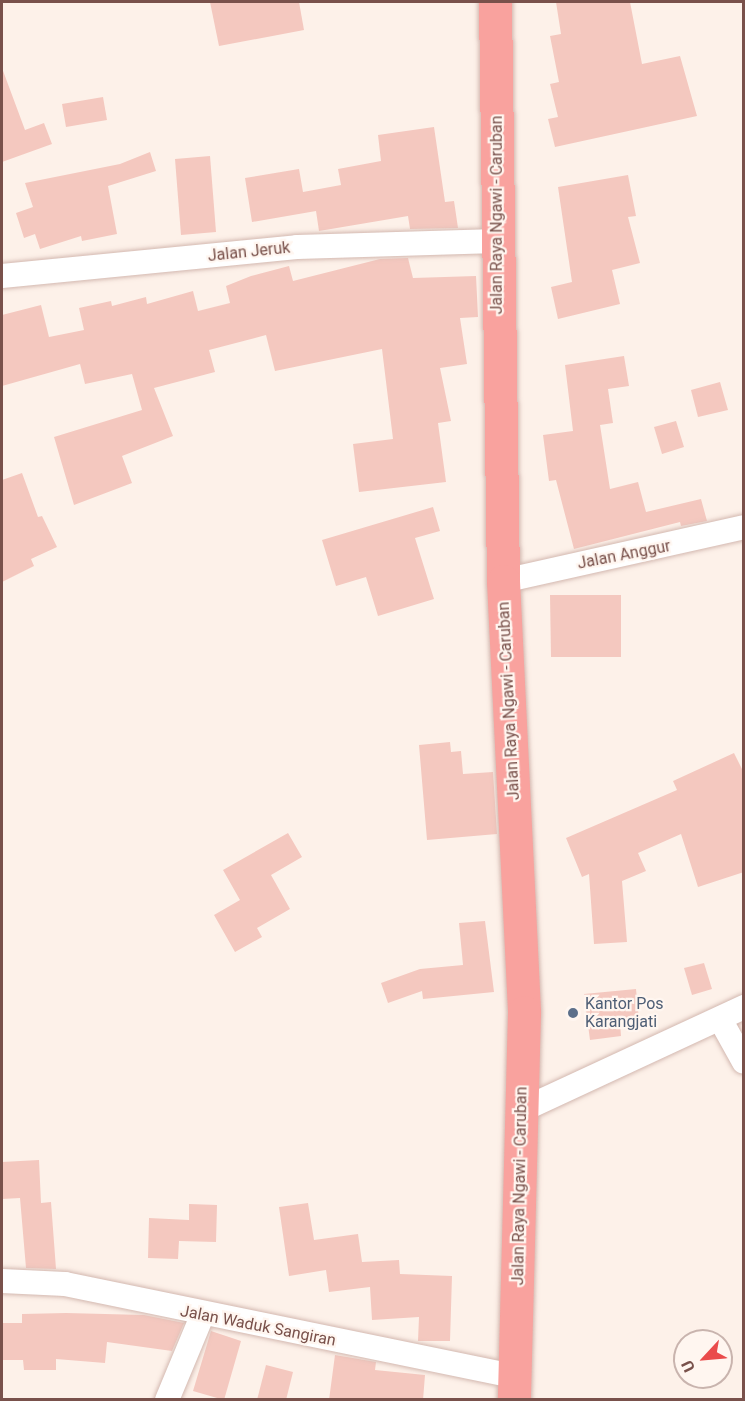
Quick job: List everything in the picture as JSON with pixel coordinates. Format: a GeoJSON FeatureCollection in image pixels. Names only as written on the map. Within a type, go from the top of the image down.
{"type":"FeatureCollection","features":[{"type":"Feature","properties":{"kind":"highway","name":"Jalan Raya Ngawi - Caruban"},"geometry":{"type":"LineString","coordinates":[[495,2],[496,241],[503,581],[524,1012],[514,1388]]}},
{"type":"Feature","properties":{"kind":"street","name":"Jalan Jeruk"},"geometry":{"type":"LineString","coordinates":[[2,276],[297,248],[496,241]]}},
{"type":"Feature","properties":{"kind":"street","name":"Jalan Anggur"},"geometry":{"type":"LineString","coordinates":[[503,581],[744,527]]}},
{"type":"Feature","properties":{"kind":"street"},"geometry":{"type":"LineString","coordinates":[[522,1110],[744,1007]]}},
{"type":"Feature","properties":{"kind":"street"},"geometry":{"type":"LineString","coordinates":[[720,1019],[744,1062]]}},
{"type":"Feature","properties":{"kind":"street","name":"Jalan Waduk Sangiran"},"geometry":{"type":"LineString","coordinates":[[2,1281],[64,1284],[514,1388]]}},
{"type":"Feature","properties":{"kind":"street"},"geometry":{"type":"LineString","coordinates":[[167,1400],[202,1316]]}},
{"type":"Feature","properties":{"kind":"building"},"geometry":{"type":"Polygon","coordinates":[[[210,2],[299,2],[304,30],[219,46],[210,2]]]}},
{"type":"Feature","properties":{"kind":"building"},"geometry":{"type":"Polygon","coordinates":[[[556,2],[630,2],[642,64],[680,56],[697,116],[555,147],[548,119],[558,117],[550,84],[559,82],[550,36],[561,34],[556,2]]]}},
{"type":"Feature","properties":{"kind":"building"},"geometry":{"type":"Polygon","coordinates":[[[2,68],[25,130],[44,123],[52,144],[2,162],[2,68]]]}},
{"type":"Feature","properties":{"kind":"building"},"geometry":{"type":"Polygon","coordinates":[[[103,97],[107,120],[66,127],[62,104],[103,97]]]}},
{"type":"Feature","properties":{"kind":"building"},"geometry":{"type":"Polygon","coordinates":[[[434,127],[445,202],[454,201],[458,228],[410,229],[408,216],[319,231],[316,211],[252,222],[245,178],[299,169],[303,192],[341,185],[338,169],[381,161],[378,135],[434,127]]]}},
{"type":"Feature","properties":{"kind":"building"},"geometry":{"type":"Polygon","coordinates":[[[150,152],[156,171],[108,186],[117,234],[82,241],[81,236],[40,249],[35,234],[24,238],[16,213],[33,207],[25,183],[120,164],[150,152]]]}},
{"type":"Feature","properties":{"kind":"building"},"geometry":{"type":"Polygon","coordinates":[[[210,156],[216,232],[181,235],[175,159],[210,156]]]}},
{"type":"Feature","properties":{"kind":"building"},"geometry":{"type":"Polygon","coordinates":[[[628,175],[636,216],[628,217],[640,263],[612,270],[620,304],[558,319],[551,287],[572,282],[558,187],[628,175]]]}},
{"type":"Feature","properties":{"kind":"building"},"geometry":{"type":"Polygon","coordinates":[[[408,258],[413,278],[476,276],[478,317],[460,318],[467,364],[440,368],[451,421],[438,423],[446,482],[359,492],[353,444],[393,439],[382,349],[275,371],[266,335],[209,350],[215,372],[154,388],[173,436],[122,456],[132,483],[74,505],[54,437],[142,410],[132,374],[85,384],[80,364],[2,386],[2,315],[41,305],[49,337],[84,330],[79,308],[111,301],[112,306],[146,297],[147,304],[193,291],[198,311],[230,303],[226,286],[251,276],[289,266],[293,281],[380,259],[408,258]]]}},
{"type":"Feature","properties":{"kind":"building"},"geometry":{"type":"Polygon","coordinates":[[[624,356],[629,386],[608,389],[613,423],[600,425],[610,489],[638,482],[646,512],[701,499],[707,521],[681,526],[680,522],[574,549],[556,480],[549,481],[543,435],[573,431],[565,365],[624,356]]]}},
{"type":"Feature","properties":{"kind":"building"},"geometry":{"type":"Polygon","coordinates":[[[720,382],[728,410],[698,417],[691,390],[720,382]]]}},
{"type":"Feature","properties":{"kind":"building"},"geometry":{"type":"Polygon","coordinates":[[[676,421],[684,447],[662,454],[654,427],[676,421]]]}},
{"type":"Feature","properties":{"kind":"building"},"geometry":{"type":"Polygon","coordinates":[[[22,473],[38,517],[42,516],[57,547],[31,559],[34,566],[2,582],[2,480],[22,473]]]}},
{"type":"Feature","properties":{"kind":"building"},"geometry":{"type":"Polygon","coordinates":[[[433,507],[440,531],[415,538],[434,599],[378,616],[366,577],[336,586],[322,540],[433,507]]]}},
{"type":"Feature","properties":{"kind":"building"},"geometry":{"type":"Polygon","coordinates":[[[550,595],[621,595],[621,657],[551,657],[550,595]]]}},
{"type":"Feature","properties":{"kind":"building"},"geometry":{"type":"Polygon","coordinates":[[[450,742],[451,752],[461,751],[463,774],[493,772],[497,834],[427,840],[419,745],[450,742]]]}},
{"type":"Feature","properties":{"kind":"building"},"geometry":{"type":"Polygon","coordinates":[[[734,753],[744,773],[744,872],[698,887],[681,834],[638,853],[646,871],[622,881],[627,942],[594,944],[589,874],[582,877],[566,838],[677,790],[673,781],[734,753]]]}},
{"type":"Feature","properties":{"kind":"building"},"geometry":{"type":"Polygon","coordinates":[[[288,833],[302,857],[271,875],[290,909],[257,928],[262,937],[235,952],[214,915],[240,900],[223,870],[288,833]]]}},
{"type":"Feature","properties":{"kind":"building"},"geometry":{"type":"Polygon","coordinates":[[[485,921],[494,992],[423,999],[422,991],[388,1003],[381,983],[420,969],[463,965],[459,923],[485,921]]]}},
{"type":"Feature","properties":{"kind":"building"},"geometry":{"type":"Polygon","coordinates":[[[704,963],[712,989],[692,995],[684,968],[704,963]]]}},
{"type":"Feature","properties":{"kind":"building"},"geometry":{"type":"Polygon","coordinates":[[[636,989],[639,1020],[620,1022],[621,1036],[590,1040],[584,994],[636,989]]]}},
{"type":"Feature","properties":{"kind":"building"},"geometry":{"type":"Polygon","coordinates":[[[39,1160],[41,1203],[51,1202],[56,1269],[26,1268],[20,1198],[2,1199],[2,1162],[39,1160]]]}},
{"type":"Feature","properties":{"kind":"building"},"geometry":{"type":"Polygon","coordinates":[[[308,1203],[314,1240],[358,1234],[362,1262],[399,1260],[400,1274],[452,1276],[450,1341],[418,1341],[419,1317],[372,1320],[370,1287],[329,1292],[326,1270],[289,1276],[279,1207],[308,1203]]]}},
{"type":"Feature","properties":{"kind":"building"},"geometry":{"type":"Polygon","coordinates":[[[189,1204],[217,1205],[216,1242],[179,1241],[178,1259],[148,1258],[149,1218],[189,1220],[189,1204]]]}},
{"type":"Feature","properties":{"kind":"building"},"geometry":{"type":"Polygon","coordinates":[[[22,1314],[144,1315],[184,1323],[172,1351],[107,1342],[105,1363],[56,1359],[56,1370],[24,1370],[23,1360],[2,1360],[2,1323],[22,1323],[22,1314]]]}},
{"type":"Feature","properties":{"kind":"building"},"geometry":{"type":"Polygon","coordinates":[[[211,1331],[241,1341],[224,1400],[193,1391],[211,1331]]]}},
{"type":"Feature","properties":{"kind":"building"},"geometry":{"type":"Polygon","coordinates":[[[335,1355],[376,1362],[375,1370],[425,1375],[423,1400],[329,1400],[335,1355]]]}},
{"type":"Feature","properties":{"kind":"building"},"geometry":{"type":"Polygon","coordinates":[[[266,1365],[293,1372],[286,1400],[257,1400],[266,1365]]]}},
{"type":"Feature","properties":{"kind":"place","name":"Kantor Pos Karangjati"},"geometry":{"type":"Point","coordinates":[573,1013]}}]}
